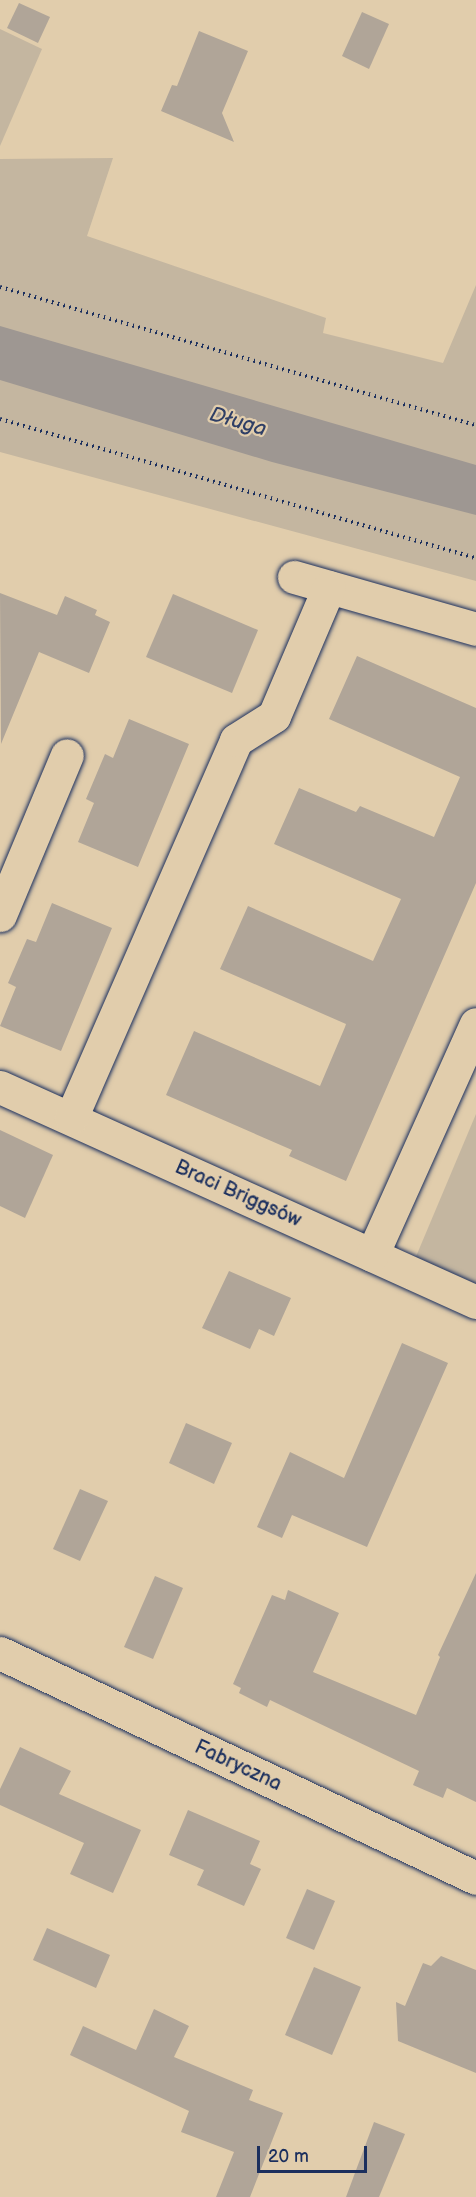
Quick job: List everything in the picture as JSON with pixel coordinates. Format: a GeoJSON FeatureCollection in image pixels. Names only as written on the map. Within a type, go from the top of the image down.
{"type":"FeatureCollection","features":[{"type":"Feature","properties":{"kind":"street"},"geometry":{"type":"LineString","coordinates":[[294,578],[476,629]]}},
{"type":"Feature","properties":{"kind":"street"},"geometry":{"type":"LineString","coordinates":[[71,1118],[236,740],[274,716],[329,587]]}},
{"type":"Feature","properties":{"kind":"street"},"geometry":{"type":"LineString","coordinates":[[0,915],[67,755]]}},
{"type":"Feature","properties":{"kind":"street"},"geometry":{"type":"LineString","coordinates":[[372,1255],[476,1024]]}},
{"type":"Feature","properties":{"kind":"street","name":"Braci Briggsów"},"geometry":{"type":"LineString","coordinates":[[0,1087],[476,1302]]}},
{"type":"Feature","properties":{"kind":"street","name":"Fabryczna"},"geometry":{"type":"LineString","coordinates":[[0,1653],[476,1878]]}},
{"type":"Feature","properties":{"kind":"path"},"geometry":{"type":"LineString","coordinates":[[0,287],[476,425]]}},
{"type":"Feature","properties":{"kind":"path"},"geometry":{"type":"LineString","coordinates":[[0,419],[476,558]]}},
{"type":"Feature","properties":{"kind":"shaded area"},"geometry":{"type":"Polygon","coordinates":[[[0,29],[42,49],[0,146],[0,29]]]}},
{"type":"Feature","properties":{"kind":"shaded area"},"geometry":{"type":"Polygon","coordinates":[[[113,158],[87,236],[326,318],[323,333],[443,363],[476,285],[476,581],[0,452],[0,159],[113,158]]]}},
{"type":"Feature","properties":{"kind":"shaded area"},"geometry":{"type":"Polygon","coordinates":[[[476,1114],[476,1294],[412,1266],[476,1114]]]}},
{"type":"Feature","properties":{"kind":"water","name":"Długa"},"geometry":{"type":"Polygon","coordinates":[[[0,326],[476,465],[476,515],[272,462],[0,380],[0,326]]]}},
{"type":"Feature","properties":{"kind":"building"},"geometry":{"type":"Polygon","coordinates":[[[19,3],[50,17],[38,43],[7,28],[19,3]]]}},
{"type":"Feature","properties":{"kind":"building"},"geometry":{"type":"Polygon","coordinates":[[[362,12],[389,24],[369,69],[342,56],[362,12]]]}},
{"type":"Feature","properties":{"kind":"building"},"geometry":{"type":"Polygon","coordinates":[[[199,31],[248,51],[222,113],[234,142],[161,111],[172,85],[177,86],[199,31]]]}},
{"type":"Feature","properties":{"kind":"building"},"geometry":{"type":"Polygon","coordinates":[[[0,593],[57,615],[65,596],[97,610],[95,615],[110,622],[89,673],[39,652],[1,744],[0,593]]]}},
{"type":"Feature","properties":{"kind":"building"},"geometry":{"type":"Polygon","coordinates":[[[173,594],[258,630],[232,693],[146,657],[173,594]]]}},
{"type":"Feature","properties":{"kind":"building"},"geometry":{"type":"Polygon","coordinates":[[[357,656],[476,708],[476,883],[346,1181],[289,1156],[292,1150],[166,1095],[194,1031],[320,1086],[346,1024],[220,969],[248,906],[373,961],[401,899],[274,844],[299,788],[356,812],[360,806],[434,837],[460,777],[329,719],[357,656]]]}},
{"type":"Feature","properties":{"kind":"building"},"geometry":{"type":"Polygon","coordinates":[[[129,719],[189,744],[138,867],[78,842],[94,803],[86,799],[105,754],[113,758],[129,719]]]}},
{"type":"Feature","properties":{"kind":"building"},"geometry":{"type":"Polygon","coordinates":[[[52,903],[112,928],[61,1051],[0,1026],[16,987],[8,983],[27,939],[36,942],[52,903]]]}},
{"type":"Feature","properties":{"kind":"building"},"geometry":{"type":"Polygon","coordinates":[[[0,1130],[53,1155],[25,1218],[0,1206],[0,1130]]]}},
{"type":"Feature","properties":{"kind":"building"},"geometry":{"type":"Polygon","coordinates":[[[229,1271],[291,1298],[274,1336],[259,1329],[250,1349],[202,1328],[229,1271]]]}},
{"type":"Feature","properties":{"kind":"building"},"geometry":{"type":"Polygon","coordinates":[[[402,1343],[448,1363],[367,1547],[292,1515],[282,1538],[257,1527],[290,1452],[344,1478],[402,1343]]]}},
{"type":"Feature","properties":{"kind":"building"},"geometry":{"type":"Polygon","coordinates":[[[186,1423],[232,1443],[214,1484],[169,1463],[186,1423]]]}},
{"type":"Feature","properties":{"kind":"building"},"geometry":{"type":"Polygon","coordinates":[[[80,1489],[108,1501],[80,1561],[53,1549],[80,1489]]]}},
{"type":"Feature","properties":{"kind":"building"},"geometry":{"type":"Polygon","coordinates":[[[476,1573],[476,1802],[447,1788],[443,1798],[413,1785],[419,1771],[270,1700],[267,1707],[239,1693],[241,1688],[233,1684],[272,1595],[285,1600],[288,1590],[339,1613],[313,1672],[416,1715],[440,1657],[438,1655],[476,1573]]]}},
{"type":"Feature","properties":{"kind":"building"},"geometry":{"type":"Polygon","coordinates":[[[155,1576],[183,1588],[153,1659],[124,1647],[155,1576]]]}},
{"type":"Feature","properties":{"kind":"building"},"geometry":{"type":"Polygon","coordinates":[[[20,1747],[71,1771],[59,1794],[141,1830],[113,1893],[70,1874],[84,1843],[0,1805],[0,1789],[20,1747]]]}},
{"type":"Feature","properties":{"kind":"building"},"geometry":{"type":"Polygon","coordinates":[[[188,1810],[260,1841],[250,1864],[261,1869],[244,1906],[197,1885],[204,1870],[169,1855],[188,1810]]]}},
{"type":"Feature","properties":{"kind":"building"},"geometry":{"type":"Polygon","coordinates":[[[307,1889],[335,1901],[314,1950],[286,1938],[307,1889]]]}},
{"type":"Feature","properties":{"kind":"building"},"geometry":{"type":"Polygon","coordinates":[[[47,1928],[110,1955],[96,1988],[33,1960],[47,1928]]]}},
{"type":"Feature","properties":{"kind":"building"},"geometry":{"type":"Polygon","coordinates":[[[441,1956],[476,1970],[476,2073],[398,2041],[396,2002],[405,2006],[423,1963],[431,1966],[441,1956]]]}},
{"type":"Feature","properties":{"kind":"building"},"geometry":{"type":"Polygon","coordinates":[[[314,1967],[361,1987],[332,2055],[285,2035],[314,1967]]]}},
{"type":"Feature","properties":{"kind":"building"},"geometry":{"type":"Polygon","coordinates":[[[154,2009],[189,2026],[174,2057],[253,2090],[249,2100],[283,2113],[250,2197],[216,2197],[234,2152],[181,2132],[189,2111],[70,2055],[83,2026],[136,2050],[154,2009]]]}},
{"type":"Feature","properties":{"kind":"building"},"geometry":{"type":"Polygon","coordinates":[[[374,2122],[405,2134],[379,2197],[346,2197],[374,2122]]]}}]}
